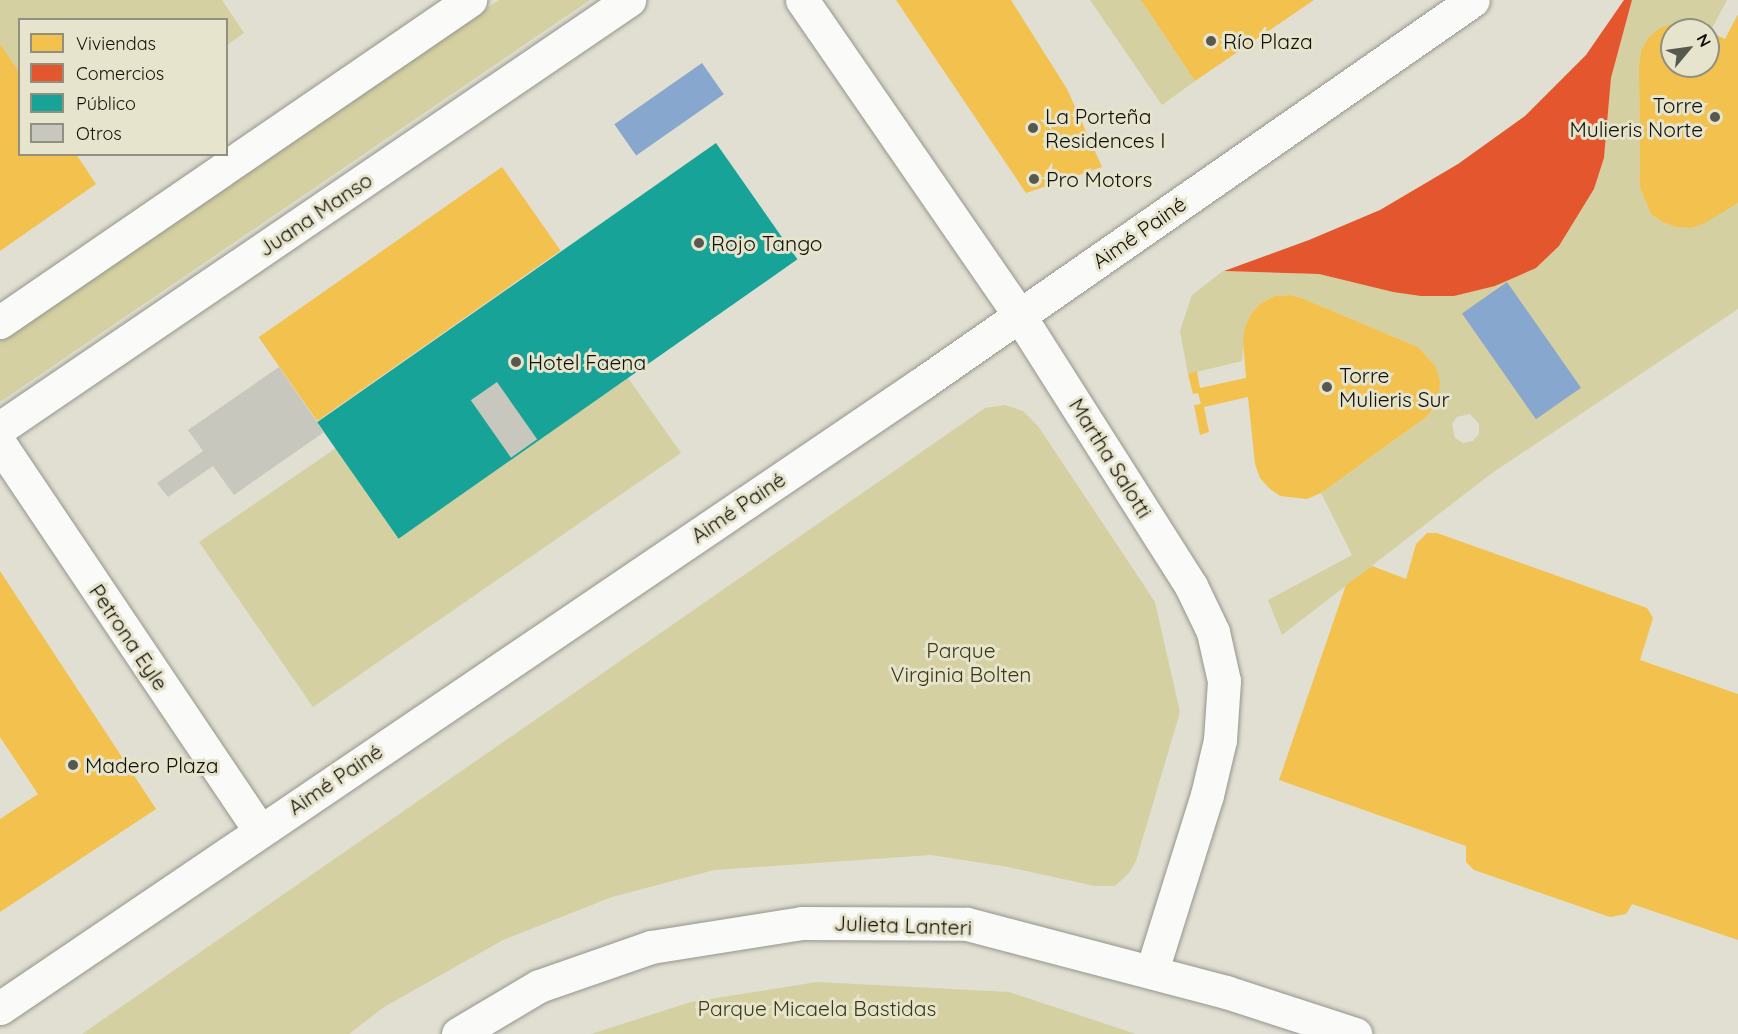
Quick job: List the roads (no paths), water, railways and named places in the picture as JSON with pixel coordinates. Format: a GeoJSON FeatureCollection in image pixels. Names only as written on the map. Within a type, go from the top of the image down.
{"type":"FeatureCollection","features":[{"type":"Feature","properties":{"kind":"street"},"geometry":{"type":"LineString","coordinates":[[0,322],[470,0]]}},
{"type":"Feature","properties":{"kind":"street","name":"Juana Manso"},"geometry":{"type":"LineString","coordinates":[[0,428],[629,0]]}},
{"type":"Feature","properties":{"kind":"street","name":"Martha Salotti"},"geometry":{"type":"LineString","coordinates":[[802,0],[1019,315],[1191,586],[1213,632],[1221,659],[1224,710],[1220,740],[1207,795],[1152,971]]}},
{"type":"Feature","properties":{"kind":"street","name":"Aimé Painé"},"geometry":{"type":"LineString","coordinates":[[0,1008],[1019,315],[1473,0]]}},
{"type":"Feature","properties":{"kind":"street","name":"Petrona Eyle"},"geometry":{"type":"LineString","coordinates":[[0,444],[259,830]]}},
{"type":"Feature","properties":{"kind":"street","name":"Julieta Lanteri"},"geometry":{"type":"LineString","coordinates":[[458,1034],[539,986],[651,947],[802,923],[967,924],[1152,971],[1354,1034]]}},
{"type":"Feature","properties":{"kind":"water"},"geometry":{"type":"Polygon","coordinates":[[[702,63],[724,94],[636,156],[614,124],[702,63]]]}},
{"type":"Feature","properties":{"kind":"water"},"geometry":{"type":"Polygon","coordinates":[[[1507,282],[1581,388],[1536,419],[1462,314],[1507,282]]]}},
{"type":"Feature","properties":{"kind":"place","name":"Río Plaza"},"geometry":{"type":"Point","coordinates":[1211,41]}},
{"type":"Feature","properties":{"kind":"place","name":"Torre Mulieris Norte"},"geometry":{"type":"Point","coordinates":[1715,117]}},
{"type":"Feature","properties":{"kind":"place","name":"La Porteña Residences I"},"geometry":{"type":"Point","coordinates":[1033,128]}},
{"type":"Feature","properties":{"kind":"place","name":"Pro Motors"},"geometry":{"type":"Point","coordinates":[1034,179]}},
{"type":"Feature","properties":{"kind":"place","name":"Rojo Tango"},"geometry":{"type":"Point","coordinates":[699,243]}},
{"type":"Feature","properties":{"kind":"place","name":"Hotel Faena"},"geometry":{"type":"Point","coordinates":[516,362]}},
{"type":"Feature","properties":{"kind":"place","name":"Torre Mulieris Sur"},"geometry":{"type":"Point","coordinates":[1327,387]}},
{"type":"Feature","properties":{"kind":"place","name":"Madero Plaza"},"geometry":{"type":"Point","coordinates":[73,765]}},
{"type":"Feature","properties":{"kind":"park label","name":"Parque Virginia Bolten"},"geometry":{"type":"Point","coordinates":[961,662]}},
{"type":"Feature","properties":{"kind":"park label","name":"Parque Micaela Bastidas"},"geometry":{"type":"Point","coordinates":[817,1008]}}]}
